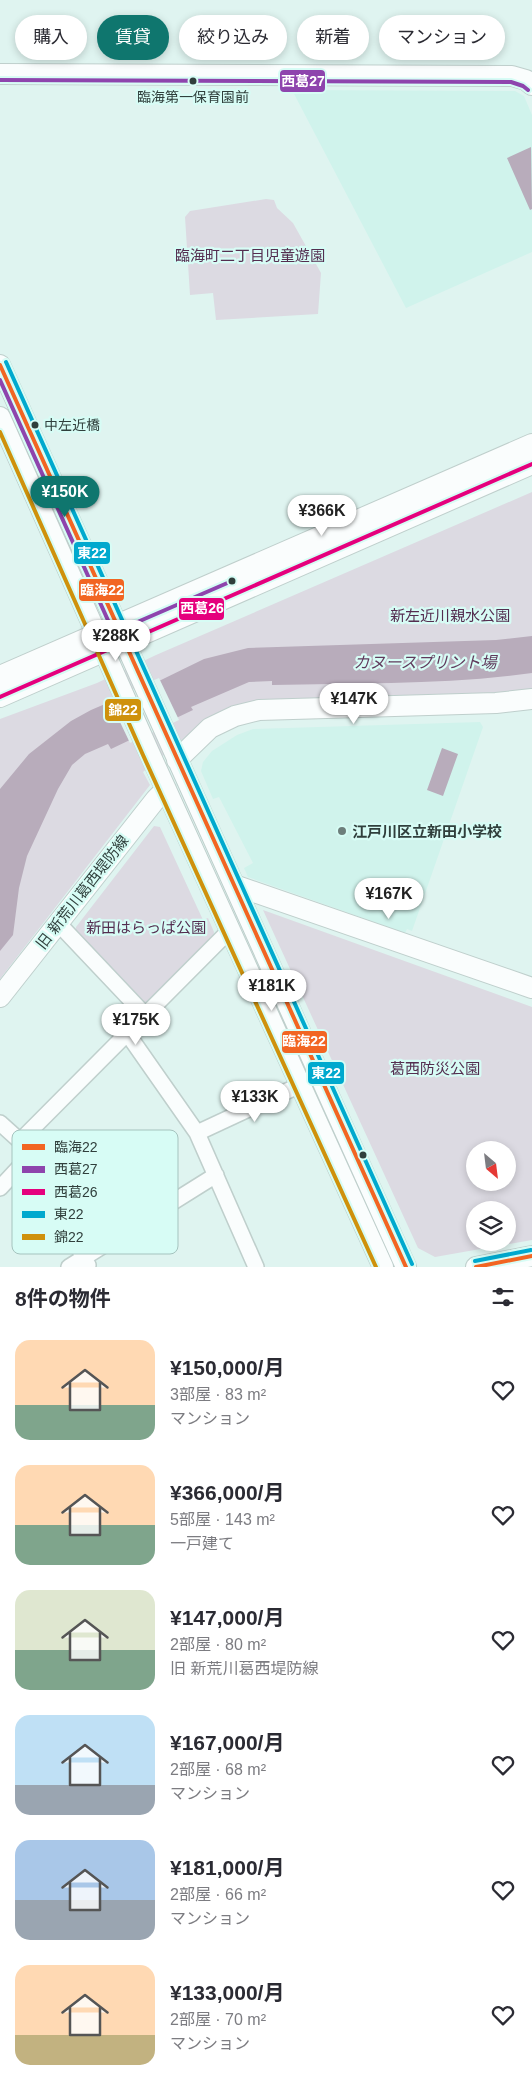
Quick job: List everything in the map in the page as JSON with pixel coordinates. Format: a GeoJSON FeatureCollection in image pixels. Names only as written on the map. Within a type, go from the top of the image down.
{"type":"FeatureCollection","features":[{"type":"Feature","properties":{"kind":"street"},"geometry":{"type":"LineString","coordinates":[[0,74],[512,76],[526,80],[532,85]]}},
{"type":"Feature","properties":{"kind":"street"},"geometry":{"type":"LineString","coordinates":[[0,365],[406,1267]]}},
{"type":"Feature","properties":{"kind":"street"},"geometry":{"type":"LineString","coordinates":[[0,417],[149,752],[383,1267]]}},
{"type":"Feature","properties":{"kind":"street"},"geometry":{"type":"LineString","coordinates":[[0,697],[101,642],[532,444]]}},
{"type":"Feature","properties":{"kind":"street"},"geometry":{"type":"LineString","coordinates":[[121,633],[532,464]]}},
{"type":"Feature","properties":{"kind":"street"},"geometry":{"type":"LineString","coordinates":[[0,676],[101,642]]}},
{"type":"Feature","properties":{"kind":"street"},"geometry":{"type":"LineString","coordinates":[[173,751],[216,725],[235,716],[259,710],[496,703],[532,698]]}},
{"type":"Feature","properties":{"kind":"street","name":"旧 新荒川葛西堤防線"},"geometry":{"type":"LineString","coordinates":[[0,997],[57,922],[166,789]]}},
{"type":"Feature","properties":{"kind":"street"},"geometry":{"type":"LineString","coordinates":[[234,885],[532,988]]}},
{"type":"Feature","properties":{"kind":"street"},"geometry":{"type":"LineString","coordinates":[[57,922],[145,1015]]}},
{"type":"Feature","properties":{"kind":"street"},"geometry":{"type":"LineString","coordinates":[[31,1130],[231,929]]}},
{"type":"Feature","properties":{"kind":"street"},"geometry":{"type":"LineString","coordinates":[[127,1033],[197,1132],[256,1267]]}},
{"type":"Feature","properties":{"kind":"street"},"geometry":{"type":"LineString","coordinates":[[197,1132],[300,1085]]}},
{"type":"Feature","properties":{"kind":"street"},"geometry":{"type":"LineString","coordinates":[[0,1123],[12,1134]]}},
{"type":"Feature","properties":{"kind":"street"},"geometry":{"type":"LineString","coordinates":[[0,1188],[12,1175]]}},
{"type":"Feature","properties":{"kind":"street"},"geometry":{"type":"LineString","coordinates":[[178,1200],[216,1175]]}},
{"type":"Feature","properties":{"kind":"street"},"geometry":{"type":"LineString","coordinates":[[69,1267],[86,1262],[98,1254]]}},
{"type":"Feature","properties":{"kind":"street"},"geometry":{"type":"LineString","coordinates":[[476,1267],[526,1260]]}},
{"type":"Feature","properties":{"kind":"shaded area"},"geometry":{"type":"Polygon","coordinates":[[[292,90],[515,91],[524,96],[532,115],[532,252],[406,308],[292,90]]]}},
{"type":"Feature","properties":{"kind":"shaded area","name":"江戸川区立新田小学校"},"geometry":{"type":"Polygon","coordinates":[[[480,722],[483,727],[412,931],[407,929],[405,933],[248,877],[244,868],[253,863],[219,797],[213,799],[201,771],[203,762],[212,751],[237,735],[253,729],[480,722]]]}},
{"type":"Feature","properties":{"kind":"green space","name":"臨海町二丁目児童遊園"},"geometry":{"type":"Polygon","coordinates":[[[266,199],[274,200],[277,208],[293,223],[321,273],[318,314],[216,320],[213,293],[190,295],[185,217],[190,211],[266,199]]]}},
{"type":"Feature","properties":{"kind":"green space","name":"新左近川親水公園"},"geometry":{"type":"Polygon","coordinates":[[[532,492],[532,690],[495,695],[232,708],[197,727],[143,772],[150,785],[0,979],[0,719],[97,683],[156,655],[532,492]]]}},
{"type":"Feature","properties":{"kind":"green space","name":"新田はらっぱ公園"},"geometry":{"type":"Polygon","coordinates":[[[154,826],[160,827],[203,920],[208,918],[214,932],[213,940],[147,1005],[141,1004],[75,934],[76,927],[154,826]]]}},
{"type":"Feature","properties":{"kind":"green space","name":"葛西防災公園"},"geometry":{"type":"Polygon","coordinates":[[[263,910],[532,1007],[532,1240],[516,1243],[516,1201],[466,1201],[466,1251],[469,1251],[435,1257],[418,1248],[263,910]]]}},
{"type":"Feature","properties":{"kind":"water"},"geometry":{"type":"Polygon","coordinates":[[[531,147],[532,209],[530,210],[507,158],[531,147]]]}},
{"type":"Feature","properties":{"kind":"water","name":"カヌースプリント場"},"geometry":{"type":"Polygon","coordinates":[[[532,636],[532,673],[467,680],[402,683],[272,685],[272,681],[249,682],[191,707],[193,710],[111,749],[108,744],[85,754],[72,765],[58,789],[27,856],[19,888],[13,935],[0,951],[0,789],[29,754],[71,721],[91,710],[204,659],[248,648],[496,640],[532,636]]]}},
{"type":"Feature","properties":{"kind":"water"},"geometry":{"type":"Polygon","coordinates":[[[442,748],[458,754],[443,796],[427,790],[442,748]]]}},
{"type":"Feature","properties":{"kind":"pier"},"geometry":{"type":"Polygon","coordinates":[[[159,678],[179,720],[130,743],[109,699],[159,678]]]}},
{"type":"Feature","properties":{"kind":"transit line","name":"西葛27"},"geometry":{"type":"LineString","coordinates":[[0,80],[511,82],[528,90]]}},
{"type":"Feature","properties":{"kind":"transit line","name":"東22"},"geometry":{"type":"LineString","coordinates":[[6,362],[412,1264]]}},
{"type":"Feature","properties":{"kind":"transit line","name":"臨海22"},"geometry":{"type":"LineString","coordinates":[[0,365],[406,1267]]}},
{"type":"Feature","properties":{"kind":"transit line","name":"西葛27"},"geometry":{"type":"LineString","coordinates":[[0,380],[111,627]]}},
{"type":"Feature","properties":{"kind":"transit line","name":"錦22"},"geometry":{"type":"LineString","coordinates":[[0,432],[143,755],[376,1267]]}},
{"type":"Feature","properties":{"kind":"transit line","name":"西葛26"},"geometry":{"type":"LineString","coordinates":[[0,697],[532,464]]}},
{"type":"Feature","properties":{"kind":"transit line","name":"西葛27"},"geometry":{"type":"LineString","coordinates":[[119,630],[232,581]]}},
{"type":"Feature","properties":{"kind":"transit line","name":"東22"},"geometry":{"type":"LineString","coordinates":[[475,1261],[531,1250]]}},
{"type":"Feature","properties":{"kind":"transit line","name":"臨海22"},"geometry":{"type":"LineString","coordinates":[[476,1267],[532,1256]]}},
{"type":"Feature","properties":{"kind":"place","name":"臨海第一保育園前"},"geometry":{"type":"Point","coordinates":[193,81]}},
{"type":"Feature","properties":{"kind":"place","name":"中左近橋"},"geometry":{"type":"Point","coordinates":[35,425]}},
{"type":"Feature","properties":{"kind":"place","name":"江戸川区立新田小学校"},"geometry":{"type":"Point","coordinates":[342,831]}}]}
